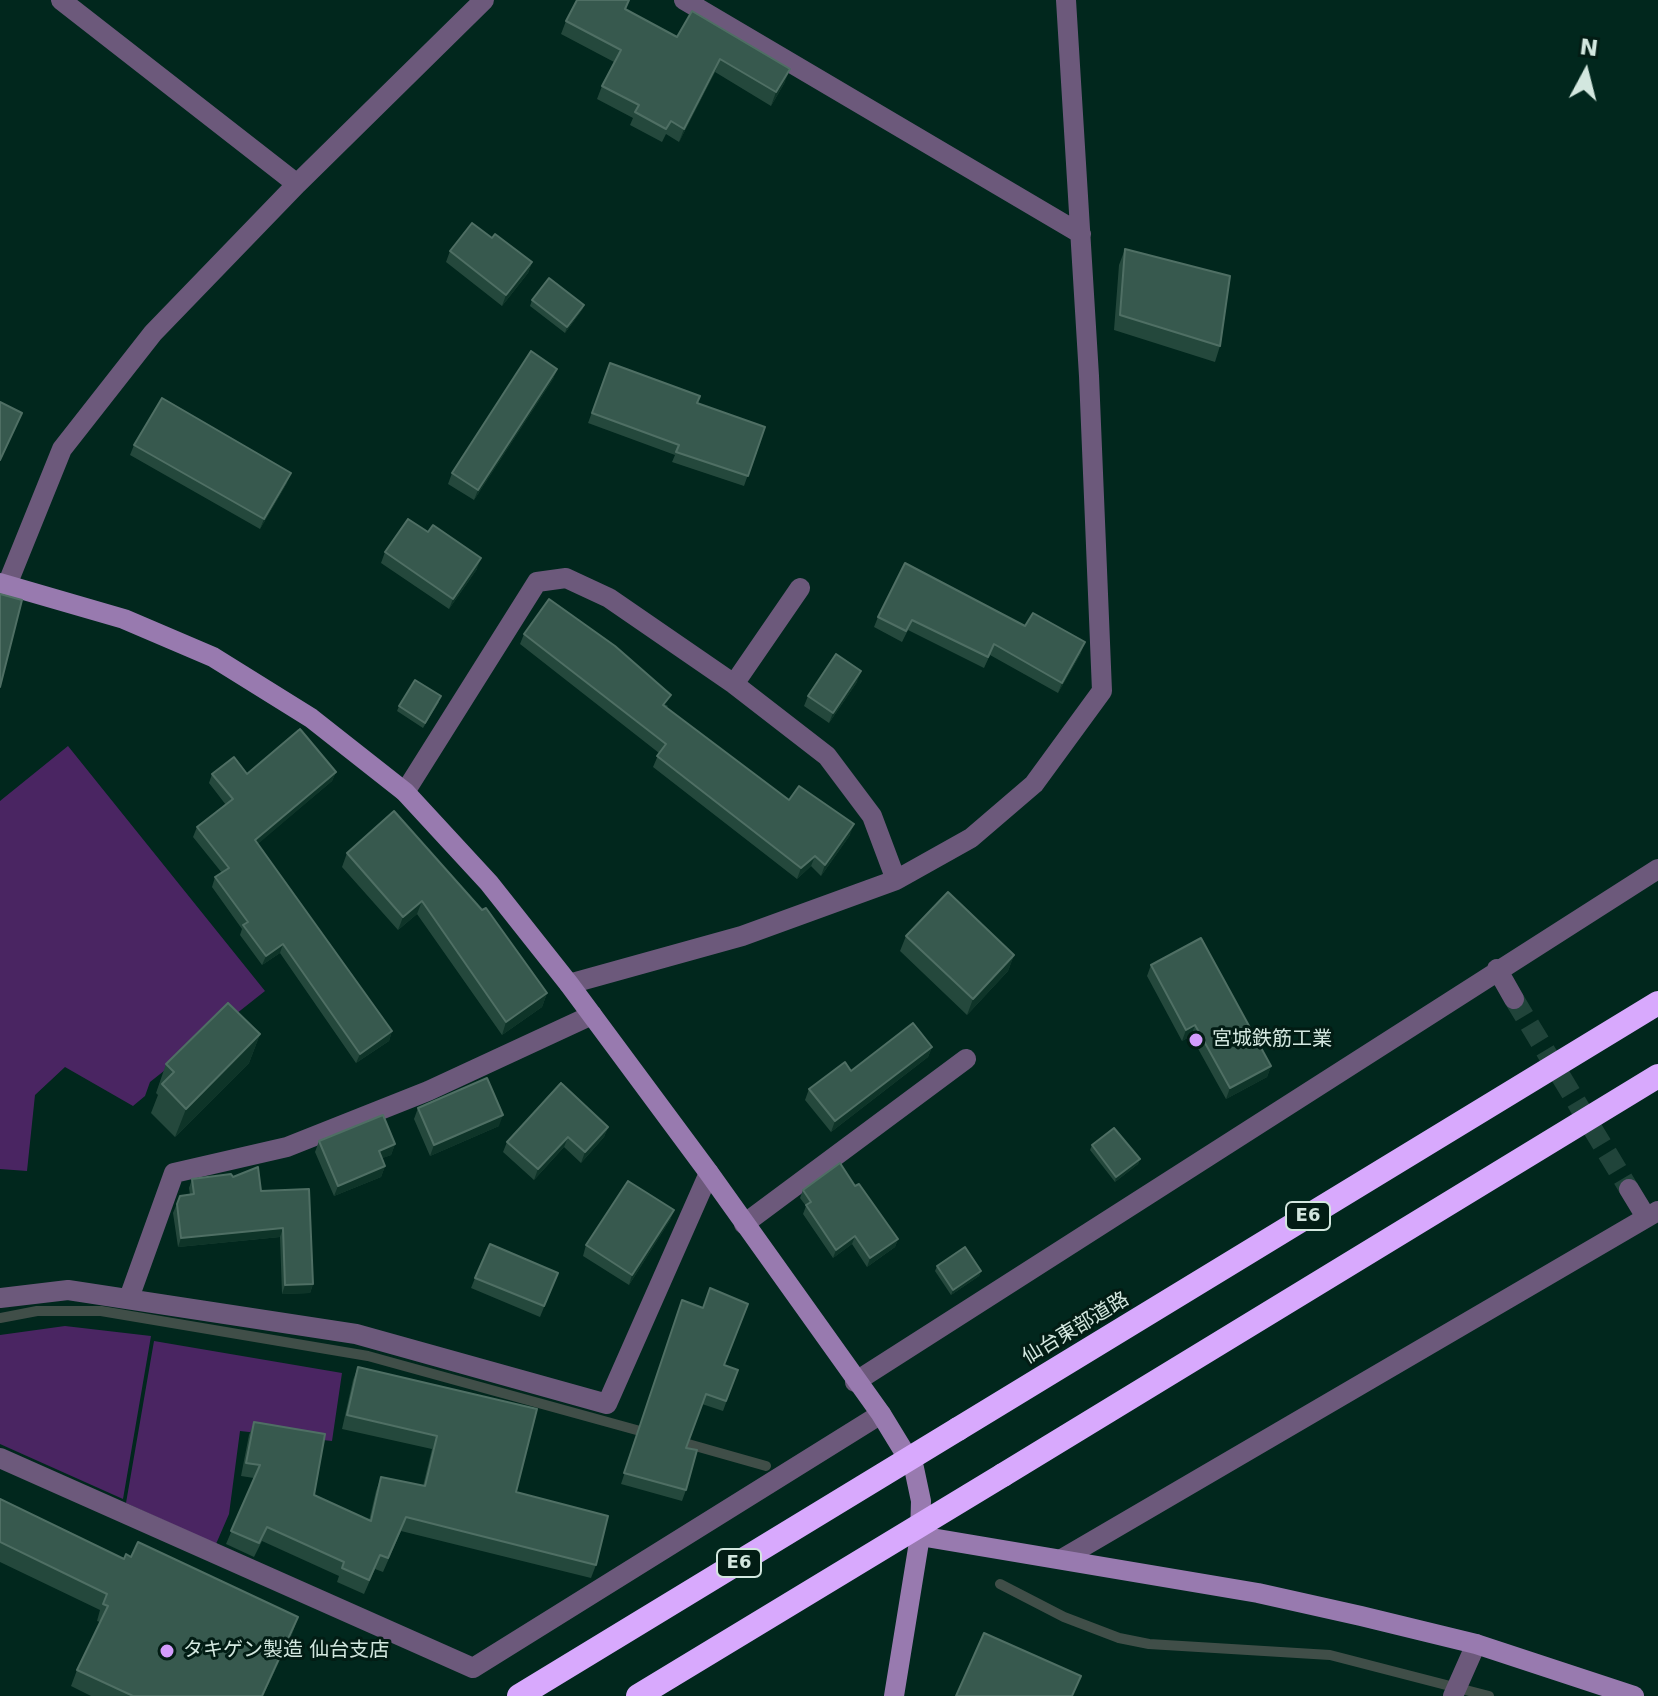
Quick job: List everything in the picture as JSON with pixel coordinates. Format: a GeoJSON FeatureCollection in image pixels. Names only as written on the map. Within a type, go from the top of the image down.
{"type":"FeatureCollection","features":[{"type":"Feature","properties":{"kind":"highway","name":"仙台東部道路"},"geometry":{"type":"LineString","coordinates":[[519,1696],[1658,1003]]}},
{"type":"Feature","properties":{"kind":"highway"},"geometry":{"type":"LineString","coordinates":[[638,1696],[1658,1076]]}},
{"type":"Feature","properties":{"kind":"street"},"geometry":{"type":"LineString","coordinates":[[61,0],[297,184]]}},
{"type":"Feature","properties":{"kind":"street"},"geometry":{"type":"LineString","coordinates":[[484,0],[297,184],[153,333],[62,449],[3,584],[124,619],[213,657],[311,718],[405,792],[489,883],[569,984],[709,1173],[855,1382],[881,1414],[914,1468],[921,1501],[920,1536],[894,1696]]}},
{"type":"Feature","properties":{"kind":"street"},"geometry":{"type":"LineString","coordinates":[[684,0],[1081,234]]}},
{"type":"Feature","properties":{"kind":"street"},"geometry":{"type":"LineString","coordinates":[[569,984],[742,936],[896,880],[971,838],[1034,784],[1102,691],[1081,234],[1066,0]]}},
{"type":"Feature","properties":{"kind":"street"},"geometry":{"type":"LineString","coordinates":[[405,792],[537,582],[566,578],[609,598],[734,684],[827,756],[872,816],[896,880]]}},
{"type":"Feature","properties":{"kind":"street"},"geometry":{"type":"LineString","coordinates":[[734,684],[800,588]]}},
{"type":"Feature","properties":{"kind":"street"},"geometry":{"type":"LineString","coordinates":[[855,1382],[1497,969],[1658,869]]}},
{"type":"Feature","properties":{"kind":"street"},"geometry":{"type":"LineString","coordinates":[[1497,969],[1514,999]]}},
{"type":"Feature","properties":{"kind":"street"},"geometry":{"type":"LineString","coordinates":[[129,1298],[174,1173],[287,1147],[428,1091],[592,1015]]}},
{"type":"Feature","properties":{"kind":"street"},"geometry":{"type":"LineString","coordinates":[[744,1224],[966,1059]]}},
{"type":"Feature","properties":{"kind":"street"},"geometry":{"type":"LineString","coordinates":[[0,1298],[68,1290],[356,1334],[607,1404],[709,1173]]}},
{"type":"Feature","properties":{"kind":"street"},"geometry":{"type":"LineString","coordinates":[[1062,1559],[1652,1214],[1629,1189]]}},
{"type":"Feature","properties":{"kind":"street"},"geometry":{"type":"LineString","coordinates":[[0,1458],[473,1668],[881,1414]]}},
{"type":"Feature","properties":{"kind":"street"},"geometry":{"type":"LineString","coordinates":[[920,1536],[1258,1593],[1476,1644],[1634,1696]]}},
{"type":"Feature","properties":{"kind":"street"},"geometry":{"type":"LineString","coordinates":[[1453,1696],[1476,1644]]}},
{"type":"Feature","properties":{"kind":"shaded area"},"geometry":{"type":"Polygon","coordinates":[[[68,746],[265,991],[150,1082],[145,1096],[133,1106],[65,1067],[35,1095],[27,1171],[0,1169],[0,801],[68,746]]]}},
{"type":"Feature","properties":{"kind":"shaded area"},"geometry":{"type":"Polygon","coordinates":[[[65,1326],[151,1336],[123,1499],[0,1444],[0,1335],[65,1326]]]}},
{"type":"Feature","properties":{"kind":"shaded area"},"geometry":{"type":"Polygon","coordinates":[[[154,1341],[342,1373],[332,1441],[240,1431],[229,1514],[216,1544],[126,1503],[154,1341]]]}},
{"type":"Feature","properties":{"kind":"building"},"geometry":{"type":"Polygon","coordinates":[[[577,0],[629,0],[625,9],[677,37],[692,11],[790,69],[776,92],[720,59],[684,129],[671,121],[666,129],[635,112],[639,105],[602,86],[621,50],[566,21],[577,0]]]}},
{"type":"Feature","properties":{"kind":"building"},"geometry":{"type":"Polygon","coordinates":[[[472,223],[492,238],[495,234],[532,262],[506,295],[450,251],[472,223]]]}},
{"type":"Feature","properties":{"kind":"building"},"geometry":{"type":"Polygon","coordinates":[[[1125,249],[1230,276],[1220,346],[1120,315],[1125,249]]]}},
{"type":"Feature","properties":{"kind":"building"},"geometry":{"type":"Polygon","coordinates":[[[549,278],[584,305],[567,327],[532,300],[549,278]]]}},
{"type":"Feature","properties":{"kind":"building"},"geometry":{"type":"Polygon","coordinates":[[[531,351],[557,369],[478,490],[452,473],[531,351]]]}},
{"type":"Feature","properties":{"kind":"building"},"geometry":{"type":"Polygon","coordinates":[[[610,363],[700,396],[697,403],[765,427],[748,476],[676,452],[679,445],[592,413],[610,363]]]}},
{"type":"Feature","properties":{"kind":"building"},"geometry":{"type":"Polygon","coordinates":[[[162,398],[291,473],[264,519],[134,445],[162,398]]]}},
{"type":"Feature","properties":{"kind":"building"},"geometry":{"type":"Polygon","coordinates":[[[0,402],[22,413],[0,460],[0,402]]]}},
{"type":"Feature","properties":{"kind":"building"},"geometry":{"type":"Polygon","coordinates":[[[408,519],[428,532],[433,525],[481,558],[453,599],[385,552],[408,519]]]}},
{"type":"Feature","properties":{"kind":"building"},"geometry":{"type":"Polygon","coordinates":[[[905,563],[1025,626],[1033,613],[1085,642],[1062,683],[994,644],[988,657],[912,620],[906,631],[878,617],[905,563]]]}},
{"type":"Feature","properties":{"kind":"building"},"geometry":{"type":"Polygon","coordinates":[[[0,594],[22,600],[0,687],[0,594]]]}},
{"type":"Feature","properties":{"kind":"building"},"geometry":{"type":"Polygon","coordinates":[[[549,599],[615,646],[671,695],[663,705],[789,800],[799,786],[854,824],[825,865],[815,856],[801,868],[657,756],[666,744],[524,634],[549,599]]]}},
{"type":"Feature","properties":{"kind":"building"},"geometry":{"type":"Polygon","coordinates":[[[836,654],[861,671],[833,713],[808,696],[836,654]]]}},
{"type":"Feature","properties":{"kind":"building"},"geometry":{"type":"Polygon","coordinates":[[[415,680],[441,696],[425,723],[399,706],[415,680]]]}},
{"type":"Feature","properties":{"kind":"building"},"geometry":{"type":"Polygon","coordinates":[[[300,729],[336,772],[255,840],[392,1031],[360,1054],[283,944],[266,956],[243,925],[248,922],[215,877],[229,868],[197,827],[233,799],[212,774],[234,757],[247,774],[300,729]]]}},
{"type":"Feature","properties":{"kind":"building"},"geometry":{"type":"Polygon","coordinates":[[[394,811],[482,910],[486,908],[547,993],[506,1022],[422,901],[403,917],[347,853],[394,811]]]}},
{"type":"Feature","properties":{"kind":"building"},"geometry":{"type":"Polygon","coordinates":[[[948,892],[1014,955],[973,999],[906,936],[948,892]]]}},
{"type":"Feature","properties":{"kind":"building"},"geometry":{"type":"Polygon","coordinates":[[[1201,938],[1271,1066],[1230,1088],[1195,1025],[1186,1030],[1151,965],[1201,938]]]}},
{"type":"Feature","properties":{"kind":"building"},"geometry":{"type":"Polygon","coordinates":[[[228,1003],[260,1034],[186,1109],[162,1084],[174,1072],[166,1064],[228,1003]]]}},
{"type":"Feature","properties":{"kind":"building"},"geometry":{"type":"Polygon","coordinates":[[[913,1023],[932,1047],[835,1121],[809,1089],[845,1062],[851,1071],[913,1023]]]}},
{"type":"Feature","properties":{"kind":"building"},"geometry":{"type":"Polygon","coordinates":[[[487,1078],[503,1115],[434,1145],[418,1108],[487,1078]]]}},
{"type":"Feature","properties":{"kind":"building"},"geometry":{"type":"Polygon","coordinates":[[[561,1083],[608,1127],[585,1152],[568,1137],[538,1169],[507,1142],[561,1083]]]}},
{"type":"Feature","properties":{"kind":"building"},"geometry":{"type":"Polygon","coordinates":[[[383,1115],[395,1144],[379,1151],[385,1166],[338,1186],[319,1141],[383,1115]]]}},
{"type":"Feature","properties":{"kind":"building"},"geometry":{"type":"Polygon","coordinates":[[[1114,1128],[1140,1159],[1116,1177],[1092,1145],[1114,1128]]]}},
{"type":"Feature","properties":{"kind":"building"},"geometry":{"type":"Polygon","coordinates":[[[840,1163],[898,1239],[870,1258],[855,1236],[836,1250],[806,1205],[811,1202],[803,1190],[840,1163]]]}},
{"type":"Feature","properties":{"kind":"building"},"geometry":{"type":"Polygon","coordinates":[[[258,1167],[261,1191],[309,1189],[313,1284],[285,1285],[283,1228],[181,1238],[177,1204],[180,1196],[194,1194],[192,1179],[231,1174],[233,1177],[258,1167]]]}},
{"type":"Feature","properties":{"kind":"building"},"geometry":{"type":"Polygon","coordinates":[[[628,1181],[674,1210],[632,1275],[586,1245],[628,1181]]]}},
{"type":"Feature","properties":{"kind":"building"},"geometry":{"type":"Polygon","coordinates":[[[490,1244],[558,1273],[544,1306],[475,1278],[490,1244]]]}},
{"type":"Feature","properties":{"kind":"building"},"geometry":{"type":"Polygon","coordinates":[[[965,1247],[981,1271],[953,1290],[937,1266],[965,1247]]]}},
{"type":"Feature","properties":{"kind":"building"},"geometry":{"type":"Polygon","coordinates":[[[710,1288],[748,1304],[724,1365],[738,1370],[726,1401],[706,1394],[686,1448],[697,1450],[686,1490],[624,1473],[682,1300],[703,1308],[710,1288]]]}},
{"type":"Feature","properties":{"kind":"building"},"geometry":{"type":"Polygon","coordinates":[[[358,1367],[537,1409],[516,1492],[608,1516],[596,1565],[406,1517],[388,1558],[380,1555],[369,1580],[342,1568],[344,1562],[267,1527],[259,1543],[231,1531],[260,1465],[246,1463],[254,1422],[325,1434],[314,1495],[371,1521],[381,1477],[425,1486],[437,1436],[347,1415],[358,1367]]]}},
{"type":"Feature","properties":{"kind":"building"},"geometry":{"type":"Polygon","coordinates":[[[0,1499],[124,1559],[126,1554],[131,1557],[138,1542],[298,1617],[262,1696],[133,1696],[77,1670],[108,1606],[103,1604],[107,1594],[0,1542],[0,1499]]]}},
{"type":"Feature","properties":{"kind":"building"},"geometry":{"type":"Polygon","coordinates":[[[984,1633],[1081,1676],[1072,1696],[956,1696],[984,1633]]]}},
{"type":"Feature","properties":{"kind":"waterway"},"geometry":{"type":"LineString","coordinates":[[0,1318],[37,1311],[101,1311],[368,1356],[651,1434]]}},
{"type":"Feature","properties":{"kind":"waterway"},"geometry":{"type":"LineString","coordinates":[[674,1440],[766,1466]]}},
{"type":"Feature","properties":{"kind":"waterway"},"geometry":{"type":"LineString","coordinates":[[1000,1584],[1064,1617],[1119,1638],[1149,1644],[1330,1655],[1489,1696]]}},
{"type":"Feature","properties":{"kind":"tunnel"},"geometry":{"type":"LineString","coordinates":[[1514,999],[1629,1189]]}},
{"type":"Feature","properties":{"kind":"place","name":"宮城鉄筋工業"},"geometry":{"type":"Point","coordinates":[1196,1040]}},
{"type":"Feature","properties":{"kind":"place","name":"タキゲン製造 仙台支店"},"geometry":{"type":"Point","coordinates":[167,1651]}}]}
